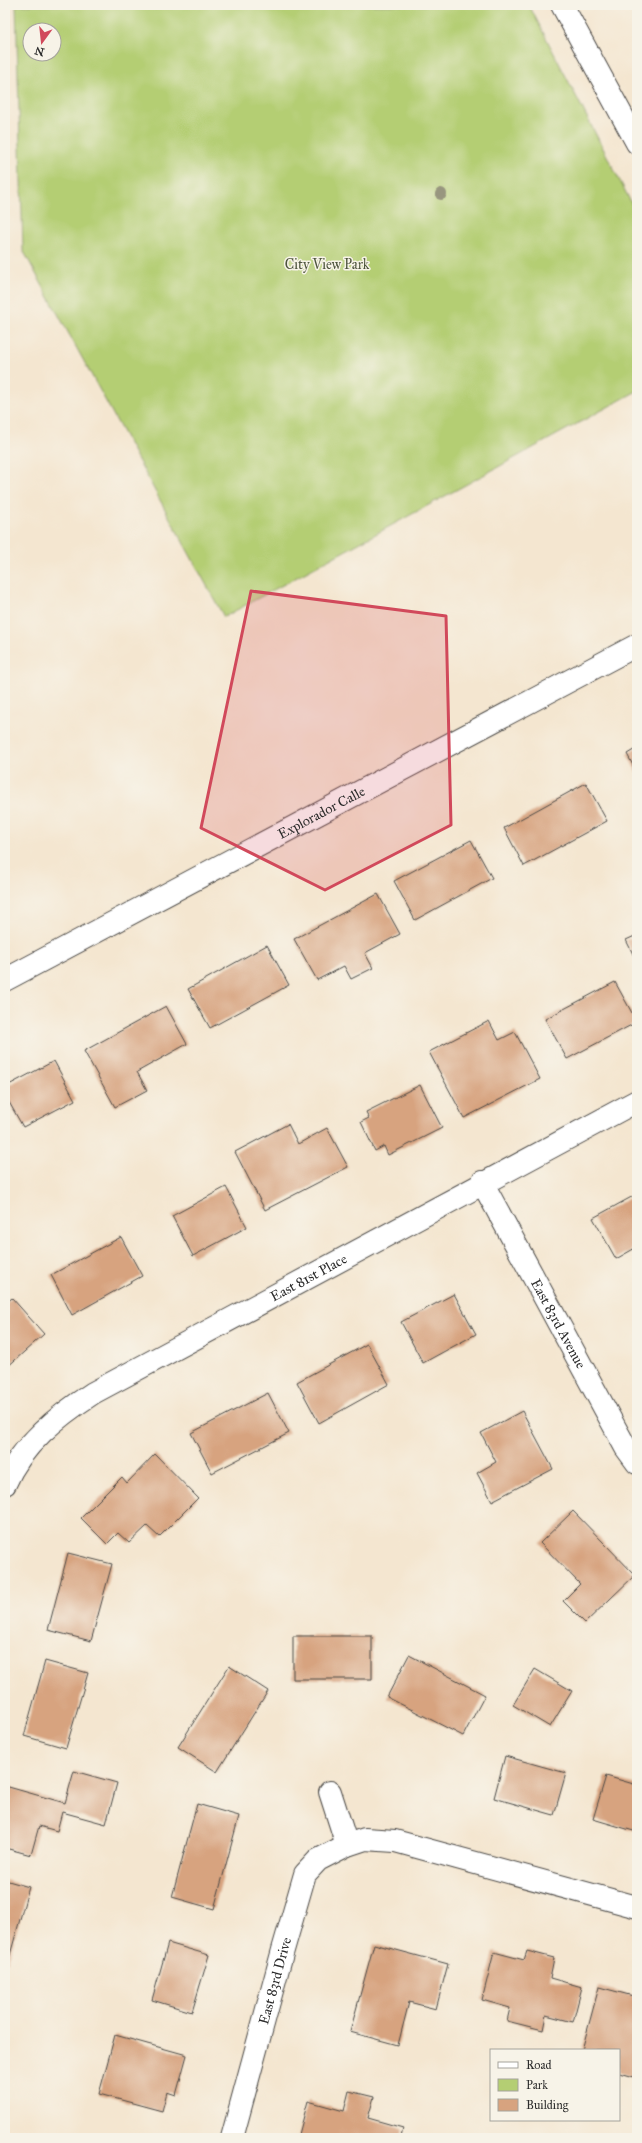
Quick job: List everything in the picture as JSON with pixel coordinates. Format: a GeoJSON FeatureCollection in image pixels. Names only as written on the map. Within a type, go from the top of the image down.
{"type":"FeatureCollection","features":[{"type":"Feature","properties":{"kind":"street"},"geometry":{"type":"LineString","coordinates":[[562,5],[637,143]]}},
{"type":"Feature","properties":{"kind":"street","name":"Explorador Calle"},"geometry":{"type":"LineString","coordinates":[[5,980],[637,645]]}},
{"type":"Feature","properties":{"kind":"street","name":"East 81st Place"},"geometry":{"type":"LineString","coordinates":[[5,1484],[21,1457],[39,1435],[63,1413],[93,1393],[482,1182],[637,1101]]}},
{"type":"Feature","properties":{"kind":"street","name":"East 83rd Avenue"},"geometry":{"type":"LineString","coordinates":[[482,1182],[626,1448],[637,1463]]}},
{"type":"Feature","properties":{"kind":"street"},"geometry":{"type":"LineString","coordinates":[[330,1792],[347,1845]]}},
{"type":"Feature","properties":{"kind":"street","name":"East 83rd Drive"},"geometry":{"type":"LineString","coordinates":[[232,2138],[283,1950],[306,1874],[318,1860],[347,1845],[365,1839],[395,1841],[637,1907]]}},
{"type":"Feature","properties":{"kind":"highlighted area"},"geometry":{"type":"Polygon","coordinates":[[[251,591],[446,616],[451,825],[325,890],[201,828],[251,591]]]}},
{"type":"Feature","properties":{"kind":"green space","name":"City View Park"},"geometry":{"type":"Polygon","coordinates":[[[16,5],[529,5],[637,214],[637,391],[224,617],[23,250],[16,5]]]}},
{"type":"Feature","properties":{"kind":"building"},"geometry":{"type":"Polygon","coordinates":[[[637,748],[637,773],[627,754],[637,748]]]}},
{"type":"Feature","properties":{"kind":"building"},"geometry":{"type":"Polygon","coordinates":[[[586,783],[607,821],[524,866],[504,828],[586,783]]]}},
{"type":"Feature","properties":{"kind":"building"},"geometry":{"type":"Polygon","coordinates":[[[471,840],[492,878],[415,920],[394,881],[471,840]]]}},
{"type":"Feature","properties":{"kind":"building"},"geometry":{"type":"Polygon","coordinates":[[[378,894],[400,934],[365,953],[373,968],[351,979],[344,966],[317,980],[294,939],[378,894]]]}},
{"type":"Feature","properties":{"kind":"building"},"geometry":{"type":"Polygon","coordinates":[[[637,935],[637,962],[626,940],[637,935]]]}},
{"type":"Feature","properties":{"kind":"building"},"geometry":{"type":"Polygon","coordinates":[[[267,945],[289,985],[210,1028],[188,989],[267,945]]]}},
{"type":"Feature","properties":{"kind":"building"},"geometry":{"type":"Polygon","coordinates":[[[615,982],[637,1022],[567,1059],[545,1019],[615,982]]]}},
{"type":"Feature","properties":{"kind":"building"},"geometry":{"type":"Polygon","coordinates":[[[166,1006],[187,1044],[137,1072],[147,1090],[115,1107],[84,1051],[166,1006]]]}},
{"type":"Feature","properties":{"kind":"building"},"geometry":{"type":"Polygon","coordinates":[[[489,1021],[499,1040],[515,1032],[540,1079],[464,1118],[429,1052],[489,1021]]]}},
{"type":"Feature","properties":{"kind":"building"},"geometry":{"type":"Polygon","coordinates":[[[54,1061],[75,1100],[23,1127],[5,1095],[5,1087],[54,1061]]]}},
{"type":"Feature","properties":{"kind":"building"},"geometry":{"type":"Polygon","coordinates":[[[420,1085],[442,1128],[388,1155],[384,1146],[375,1151],[361,1122],[369,1118],[366,1112],[420,1085]]]}},
{"type":"Feature","properties":{"kind":"building"},"geometry":{"type":"Polygon","coordinates":[[[288,1124],[298,1144],[327,1128],[348,1167],[265,1210],[235,1152],[288,1124]]]}},
{"type":"Feature","properties":{"kind":"building"},"geometry":{"type":"Polygon","coordinates":[[[226,1187],[247,1227],[193,1256],[172,1216],[226,1187]]]}},
{"type":"Feature","properties":{"kind":"building"},"geometry":{"type":"Polygon","coordinates":[[[637,1194],[637,1247],[616,1259],[593,1218],[637,1194]]]}},
{"type":"Feature","properties":{"kind":"building"},"geometry":{"type":"Polygon","coordinates":[[[121,1237],[142,1276],[72,1315],[51,1275],[121,1237]]]}},
{"type":"Feature","properties":{"kind":"building"},"geometry":{"type":"Polygon","coordinates":[[[454,1294],[476,1334],[423,1363],[401,1322],[454,1294]]]}},
{"type":"Feature","properties":{"kind":"building"},"geometry":{"type":"Polygon","coordinates":[[[12,1298],[44,1334],[5,1369],[5,1304],[12,1298]]]}},
{"type":"Feature","properties":{"kind":"building"},"geometry":{"type":"Polygon","coordinates":[[[367,1344],[389,1384],[319,1423],[297,1382],[367,1344]]]}},
{"type":"Feature","properties":{"kind":"building"},"geometry":{"type":"Polygon","coordinates":[[[268,1393],[289,1433],[212,1473],[191,1433],[268,1393]]]}},
{"type":"Feature","properties":{"kind":"building"},"geometry":{"type":"Polygon","coordinates":[[[522,1411],[553,1469],[492,1501],[477,1473],[496,1462],[481,1433],[522,1411]]]}},
{"type":"Feature","properties":{"kind":"building"},"geometry":{"type":"Polygon","coordinates":[[[155,1454],[198,1498],[159,1537],[147,1526],[129,1543],[118,1533],[107,1544],[81,1518],[122,1477],[127,1483],[155,1454]]]}},
{"type":"Feature","properties":{"kind":"building"},"geometry":{"type":"Polygon","coordinates":[[[573,1511],[635,1575],[585,1623],[563,1601],[580,1584],[540,1543],[573,1511]]]}},
{"type":"Feature","properties":{"kind":"building"},"geometry":{"type":"Polygon","coordinates":[[[68,1553],[112,1564],[91,1641],[48,1630],[68,1553]]]}},
{"type":"Feature","properties":{"kind":"building"},"geometry":{"type":"Polygon","coordinates":[[[293,1636],[372,1636],[372,1679],[293,1679],[293,1636]]]}},
{"type":"Feature","properties":{"kind":"building"},"geometry":{"type":"Polygon","coordinates":[[[409,1655],[485,1695],[463,1736],[387,1697],[409,1655]]]}},
{"type":"Feature","properties":{"kind":"building"},"geometry":{"type":"Polygon","coordinates":[[[45,1661],[88,1673],[66,1748],[24,1736],[45,1661]]]}},
{"type":"Feature","properties":{"kind":"building"},"geometry":{"type":"Polygon","coordinates":[[[229,1666],[268,1691],[217,1772],[178,1747],[229,1666]]]}},
{"type":"Feature","properties":{"kind":"building"},"geometry":{"type":"Polygon","coordinates":[[[535,1669],[572,1691],[550,1727],[513,1705],[535,1669]]]}},
{"type":"Feature","properties":{"kind":"building"},"geometry":{"type":"Polygon","coordinates":[[[505,1756],[566,1773],[554,1815],[494,1798],[505,1756]]]}},
{"type":"Feature","properties":{"kind":"building"},"geometry":{"type":"Polygon","coordinates":[[[74,1771],[117,1783],[106,1824],[62,1812],[57,1831],[39,1826],[31,1855],[5,1848],[5,1786],[65,1803],[74,1771]]]}},
{"type":"Feature","properties":{"kind":"building"},"geometry":{"type":"Polygon","coordinates":[[[606,1776],[637,1785],[637,1832],[593,1819],[606,1776]]]}},
{"type":"Feature","properties":{"kind":"building"},"geometry":{"type":"Polygon","coordinates":[[[197,1804],[239,1816],[214,1909],[172,1897],[197,1804]]]}},
{"type":"Feature","properties":{"kind":"building"},"geometry":{"type":"Polygon","coordinates":[[[5,1880],[29,1887],[8,1962],[5,1961],[5,1880]]]}},
{"type":"Feature","properties":{"kind":"building"},"geometry":{"type":"Polygon","coordinates":[[[168,1943],[209,1955],[192,2012],[152,2000],[168,1943]]]}},
{"type":"Feature","properties":{"kind":"building"},"geometry":{"type":"Polygon","coordinates":[[[374,1944],[448,1964],[436,2009],[409,2002],[398,2045],[350,2032],[374,1944]]]}},
{"type":"Feature","properties":{"kind":"building"},"geometry":{"type":"Polygon","coordinates":[[[527,1951],[554,1958],[550,1978],[582,1987],[573,2022],[546,2015],[543,2030],[507,2021],[510,2008],[482,2000],[494,1952],[524,1960],[527,1951]]]}},
{"type":"Feature","properties":{"kind":"building"},"geometry":{"type":"Polygon","coordinates":[[[599,1987],[637,1997],[637,2078],[620,2073],[620,2049],[582,2049],[599,1987]]]}},
{"type":"Feature","properties":{"kind":"building"},"geometry":{"type":"Polygon","coordinates":[[[115,2035],[187,2055],[176,2095],[167,2092],[162,2111],[99,2094],[115,2035]]]}},
{"type":"Feature","properties":{"kind":"building"},"geometry":{"type":"Polygon","coordinates":[[[349,2091],[374,2097],[368,2118],[403,2128],[401,2138],[298,2138],[308,2101],[344,2111],[349,2091]]]}}]}
